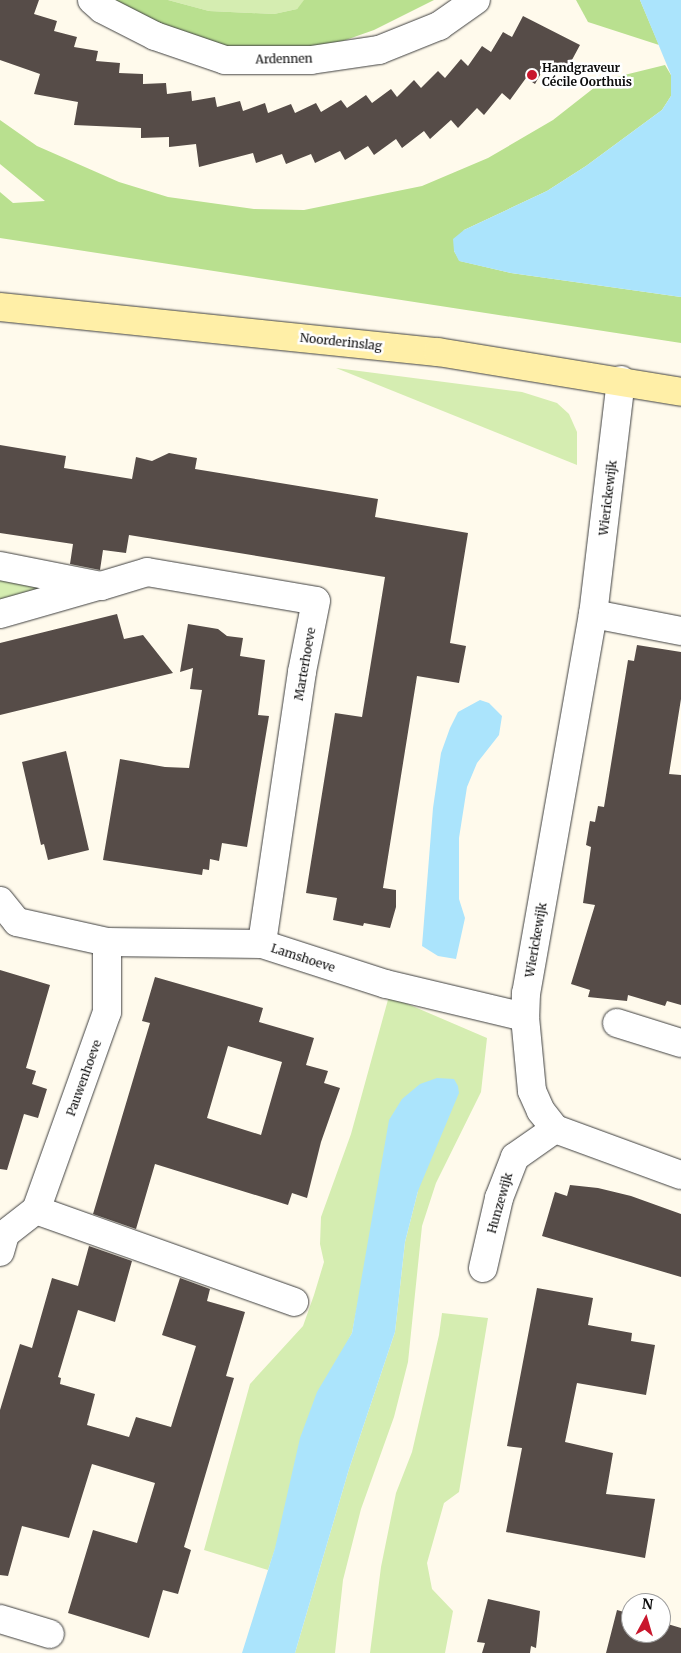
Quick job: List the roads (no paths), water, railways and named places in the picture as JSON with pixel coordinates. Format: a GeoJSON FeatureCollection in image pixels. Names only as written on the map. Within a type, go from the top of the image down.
{"type":"FeatureCollection","features":[{"type":"Feature","properties":{"kind":"main road","name":"Noorderinslag"},"geometry":{"type":"LineString","coordinates":[[0,307],[438,352],[621,380],[681,392]]}},
{"type":"Feature","properties":{"kind":"street","name":"Ardennen"},"geometry":{"type":"LineString","coordinates":[[92,0],[102,9],[155,36],[225,60],[311,60],[379,50],[440,26],[476,0]]}},
{"type":"Feature","properties":{"kind":"street","name":"Wierickewijk"},"geometry":{"type":"LineString","coordinates":[[555,1129],[541,1111],[532,1091],[525,1017],[526,993],[593,614],[621,380]]}},
{"type":"Feature","properties":{"kind":"street","name":"Marterhoeve"},"geometry":{"type":"LineString","coordinates":[[0,566],[101,586]]}},
{"type":"Feature","properties":{"kind":"street","name":"Marterhoeve"},"geometry":{"type":"LineString","coordinates":[[0,614],[147,572],[316,601],[302,672],[262,944]]}},
{"type":"Feature","properties":{"kind":"street"},"geometry":{"type":"LineString","coordinates":[[593,614],[681,632]]}},
{"type":"Feature","properties":{"kind":"street","name":"Lamshoeve"},"geometry":{"type":"LineString","coordinates":[[0,901],[17,922],[107,942],[262,944],[386,984],[525,1017]]}},
{"type":"Feature","properties":{"kind":"street","name":"Pauwenhoeve"},"geometry":{"type":"LineString","coordinates":[[36,1210],[107,1012],[107,942]]}},
{"type":"Feature","properties":{"kind":"street"},"geometry":{"type":"LineString","coordinates":[[617,1023],[681,1043]]}},
{"type":"Feature","properties":{"kind":"street"},"geometry":{"type":"LineString","coordinates":[[555,1129],[681,1175]]}},
{"type":"Feature","properties":{"kind":"street","name":"Hunzewijk"},"geometry":{"type":"LineString","coordinates":[[483,1268],[499,1198],[515,1156],[555,1129]]}},
{"type":"Feature","properties":{"kind":"street"},"geometry":{"type":"LineString","coordinates":[[0,1252],[6,1234],[36,1210],[294,1302]]}},
{"type":"Feature","properties":{"kind":"street"},"geometry":{"type":"LineString","coordinates":[[0,1620],[50,1634]]}},
{"type":"Feature","properties":{"kind":"water"},"geometry":{"type":"Polygon","coordinates":[[[640,0],[681,0],[681,297],[511,273],[459,261],[454,251],[453,239],[464,230],[547,191],[586,166],[662,110],[671,96],[671,75],[640,0]]]}},
{"type":"Feature","properties":{"kind":"water"},"geometry":{"type":"Polygon","coordinates":[[[480,700],[489,703],[502,716],[499,735],[477,763],[467,787],[459,838],[459,899],[465,918],[456,959],[438,956],[422,946],[433,808],[441,753],[450,728],[458,712],[480,700]]]}},
{"type":"Feature","properties":{"kind":"water"},"geometry":{"type":"Polygon","coordinates":[[[437,1078],[454,1079],[459,1093],[418,1191],[405,1242],[395,1332],[349,1469],[295,1653],[242,1653],[275,1548],[300,1438],[317,1392],[352,1333],[389,1120],[402,1099],[420,1084],[437,1078]]]}},
{"type":"Feature","properties":{"kind":"place","name":"Handgraveur Cécile Oorthuis"},"geometry":{"type":"Point","coordinates":[532,75]}}]}
